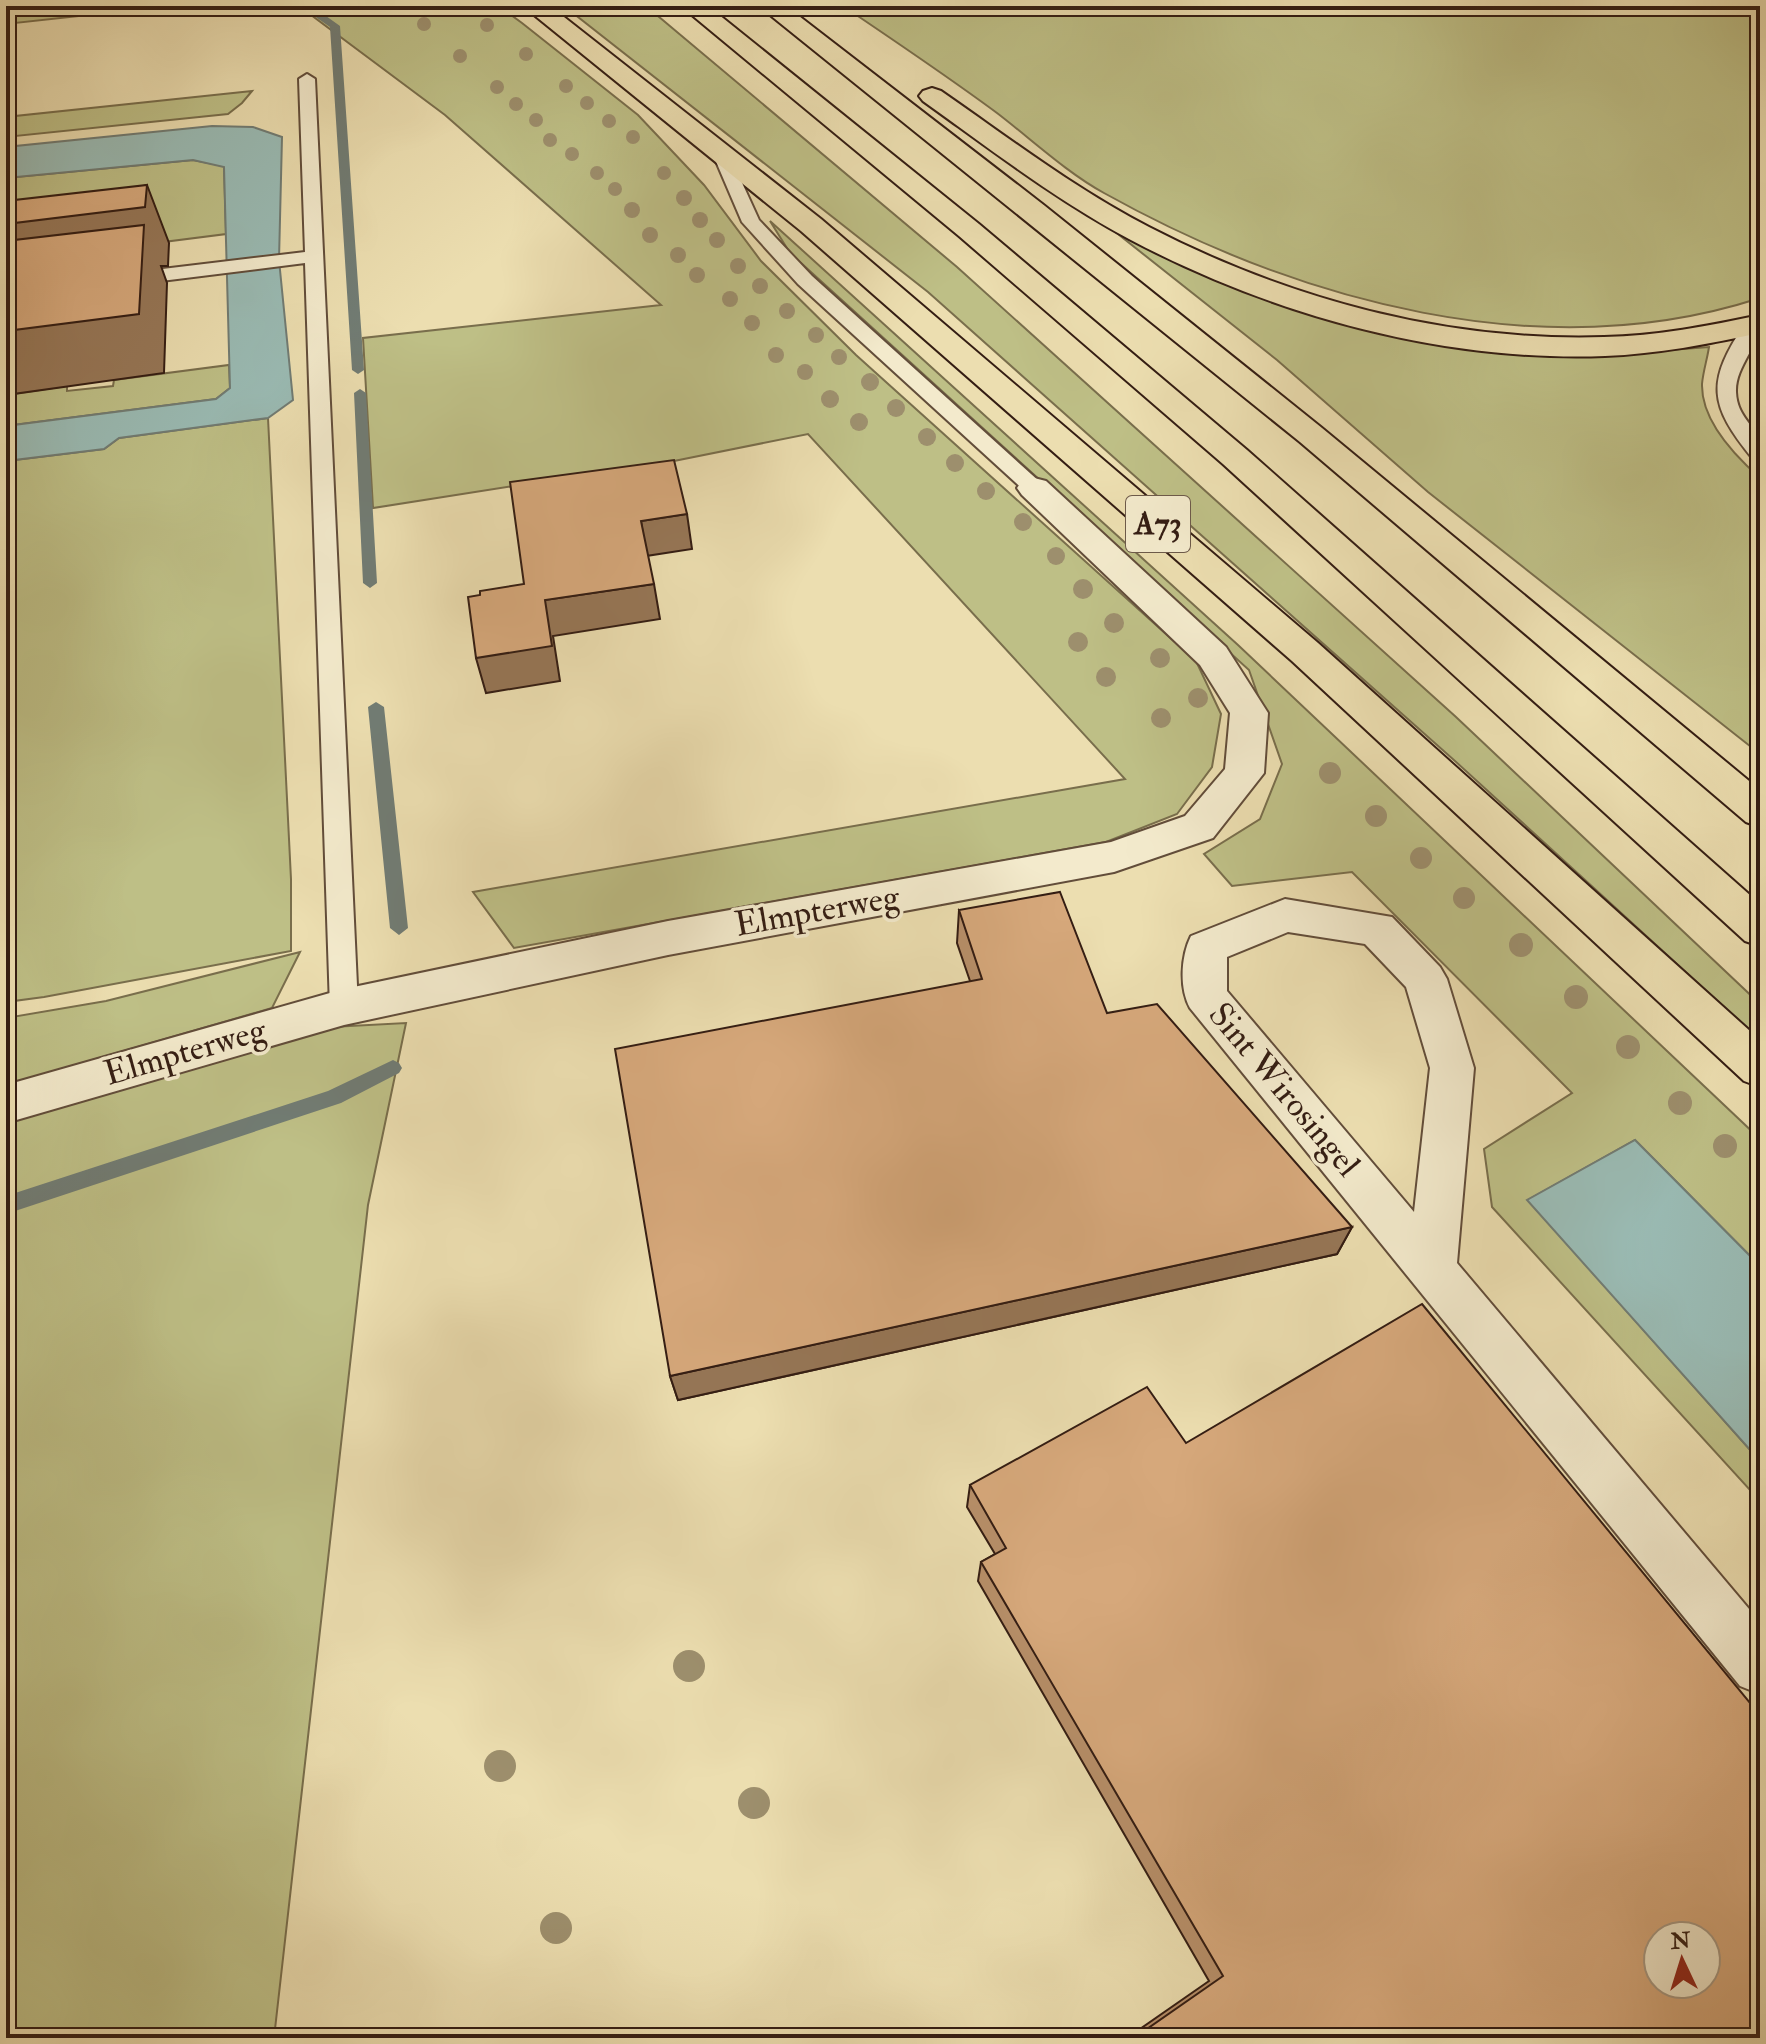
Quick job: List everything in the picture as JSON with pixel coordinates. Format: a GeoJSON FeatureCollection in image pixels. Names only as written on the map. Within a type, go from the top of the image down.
{"type":"FeatureCollection","features":[{"type":"Feature","properties":{"kind":"highway","name":"A73"},"geometry":{"type":"LineString","coordinates":[[535,6],[811,225],[1305,652],[1760,1068]]}},
{"type":"Feature","properties":{"kind":"highway"},"geometry":{"type":"LineString","coordinates":[[693,6],[969,230],[1235,457],[1760,929]]}},
{"type":"Feature","properties":{"kind":"highway"},"geometry":{"type":"LineString","coordinates":[[772,6],[931,95],[1039,171],[1140,233],[1221,272],[1295,300],[1424,332],[1530,344],[1644,343],[1689,339],[1756,325]]}},
{"type":"Feature","properties":{"kind":"highway"},"geometry":{"type":"LineString","coordinates":[[772,6],[1035,212],[1299,425],[1760,812]]}},
{"type":"Feature","properties":{"kind":"street","name":"Elmpterweg"},"geometry":{"type":"LineString","coordinates":[[6,1104],[344,1007],[668,938],[1114,857],[1199,827],[1244,773],[1249,713],[1213,656],[1034,488]]}},
{"type":"Feature","properties":{"kind":"street","name":"Sint Wirosingel"},"geometry":{"type":"LineString","coordinates":[[1432,1267],[1452,1068],[1425,979],[1377,929],[1285,915],[1206,948],[1205,996],[1760,1666]]}},
{"type":"Feature","properties":{"kind":"lane"},"geometry":{"type":"LineString","coordinates":[[307,79],[344,1007]]}},
{"type":"Feature","properties":{"kind":"lane"},"geometry":{"type":"LineString","coordinates":[[720,152],[751,222],[762,234],[805,280],[1034,488]]}},
{"type":"Feature","properties":{"kind":"lane"},"geometry":{"type":"LineString","coordinates":[[111,281],[314,256]]}},
{"type":"Feature","properties":{"kind":"lane"},"geometry":{"type":"LineString","coordinates":[[1756,325],[1730,365],[1725,386],[1732,414],[1760,455]]}},
{"type":"Feature","properties":{"kind":"green space"},"geometry":{"type":"Polygon","coordinates":[[[6,6],[171,6],[6,24],[6,6]]]}},
{"type":"Feature","properties":{"kind":"green space"},"geometry":{"type":"Polygon","coordinates":[[[299,6],[499,6],[638,115],[704,185],[761,261],[856,355],[1196,661],[1221,714],[1212,767],[1177,814],[1106,842],[514,948],[473,892],[1125,779],[808,434],[674,461],[373,508],[363,338],[661,305],[445,115],[299,6]]]}},
{"type":"Feature","properties":{"kind":"green space"},"geometry":{"type":"Polygon","coordinates":[[[564,6],[646,6],[957,267],[1456,717],[1760,1004],[1760,1040],[1455,761],[928,292],[564,6]]]}},
{"type":"Feature","properties":{"kind":"green space"},"geometry":{"type":"Polygon","coordinates":[[[843,6],[1760,6],[1760,298],[1677,318],[1592,327],[1507,324],[1423,313],[1339,292],[1258,265],[1179,231],[1090,185],[997,113],[843,6]]]}},
{"type":"Feature","properties":{"kind":"green space"},"geometry":{"type":"Polygon","coordinates":[[[252,91],[228,114],[6,137],[6,117],[252,91]]]}},
{"type":"Feature","properties":{"kind":"green space"},"geometry":{"type":"Polygon","coordinates":[[[193,160],[224,166],[226,234],[6,262],[6,178],[193,160]]]}},
{"type":"Feature","properties":{"kind":"green space"},"geometry":{"type":"Polygon","coordinates":[[[770,221],[1238,645],[1760,1139],[1760,1266],[1635,1140],[1528,1200],[1760,1461],[1760,1501],[1492,1207],[1484,1149],[1572,1093],[1352,872],[1232,886],[1204,854],[1260,819],[1282,764],[1249,670],[790,253],[770,221]]]}},
{"type":"Feature","properties":{"kind":"green space"},"geometry":{"type":"Polygon","coordinates":[[[1104,223],[1296,309],[1352,326],[1438,344],[1591,356],[1709,347],[1702,384],[1707,411],[1730,448],[1760,478],[1760,754],[1428,492],[1277,360],[1104,223]]]}},
{"type":"Feature","properties":{"kind":"green space"},"geometry":{"type":"Polygon","coordinates":[[[229,365],[230,388],[216,399],[6,426],[6,395],[67,386],[67,391],[113,386],[114,380],[229,365]]]}},
{"type":"Feature","properties":{"kind":"green space"},"geometry":{"type":"Polygon","coordinates":[[[268,418],[291,879],[291,951],[6,1002],[6,461],[104,449],[119,438],[268,418]]]}},
{"type":"Feature","properties":{"kind":"green space"},"geometry":{"type":"Polygon","coordinates":[[[300,952],[272,1008],[6,1085],[6,1018],[106,1001],[300,952]]]}},
{"type":"Feature","properties":{"kind":"green space"},"geometry":{"type":"Polygon","coordinates":[[[406,1023],[368,1205],[274,2038],[6,2038],[6,1121],[331,1027],[406,1023]]]}},
{"type":"Feature","properties":{"kind":"water"},"geometry":{"type":"Polygon","coordinates":[[[212,126],[253,127],[282,137],[279,260],[293,400],[268,418],[119,438],[104,449],[6,461],[6,426],[216,399],[230,388],[224,167],[193,160],[6,178],[6,147],[212,126]]]}},
{"type":"Feature","properties":{"kind":"water"},"geometry":{"type":"Polygon","coordinates":[[[1635,1140],[1760,1266],[1760,1461],[1527,1200],[1635,1140]]]}},
{"type":"Feature","properties":{"kind":"building"},"geometry":{"type":"Polygon","coordinates":[[[147,185],[145,207],[6,224],[6,201],[147,185]]]}},
{"type":"Feature","properties":{"kind":"building"},"geometry":{"type":"Polygon","coordinates":[[[144,225],[139,314],[6,331],[6,241],[144,225]]]}},
{"type":"Feature","properties":{"kind":"building"},"geometry":{"type":"Polygon","coordinates":[[[674,460],[687,514],[641,521],[654,584],[545,600],[552,646],[476,658],[468,597],[480,595],[480,591],[524,584],[510,482],[674,460]]]}},
{"type":"Feature","properties":{"kind":"building"},"geometry":{"type":"Polygon","coordinates":[[[1060,892],[1107,1013],[1157,1004],[1352,1227],[670,1376],[615,1049],[982,979],[959,910],[1060,892]]]}},
{"type":"Feature","properties":{"kind":"building"},"geometry":{"type":"Polygon","coordinates":[[[1422,1304],[1760,1715],[1760,2038],[1134,2038],[1223,1976],[981,1562],[1006,1548],[970,1485],[1147,1387],[1186,1443],[1422,1304]]]}},
{"type":"Feature","properties":{"kind":"waterway"},"geometry":{"type":"LineString","coordinates":[[305,6],[335,26],[358,370]]}},
{"type":"Feature","properties":{"kind":"waterway"},"geometry":{"type":"LineString","coordinates":[[360,393],[370,583]]}},
{"type":"Feature","properties":{"kind":"waterway"},"geometry":{"type":"LineString","coordinates":[[376,707],[399,928]]}},
{"type":"Feature","properties":{"kind":"waterway"},"geometry":{"type":"LineString","coordinates":[[6,1205],[334,1097],[393,1068]]}}]}
